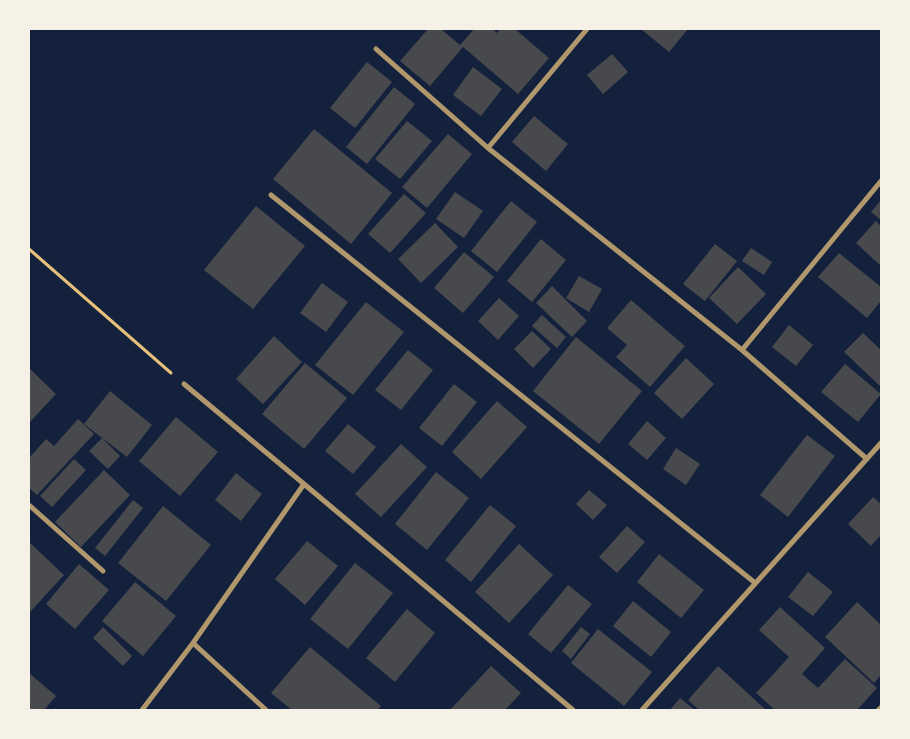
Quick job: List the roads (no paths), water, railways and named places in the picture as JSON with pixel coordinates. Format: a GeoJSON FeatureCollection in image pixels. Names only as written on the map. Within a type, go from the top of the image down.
{"type":"FeatureCollection","features":[{"type":"Feature","properties":{"kind":"street"},"geometry":{"type":"LineString","coordinates":[[488,148],[586,29]]}},
{"type":"Feature","properties":{"kind":"street"},"geometry":{"type":"LineString","coordinates":[[376,49],[488,148],[742,350],[867,460]]}},
{"type":"Feature","properties":{"kind":"street"},"geometry":{"type":"LineString","coordinates":[[742,350],[881,181]]}},
{"type":"Feature","properties":{"kind":"street"},"geometry":{"type":"LineString","coordinates":[[271,195],[754,582]]}},
{"type":"Feature","properties":{"kind":"street"},"geometry":{"type":"LineString","coordinates":[[184,384],[573,710]]}},
{"type":"Feature","properties":{"kind":"street"},"geometry":{"type":"LineString","coordinates":[[642,710],[754,582],[881,443]]}},
{"type":"Feature","properties":{"kind":"street"},"geometry":{"type":"LineString","coordinates":[[142,710],[193,643],[304,484]]}},
{"type":"Feature","properties":{"kind":"street"},"geometry":{"type":"LineString","coordinates":[[29,505],[103,570]]}},
{"type":"Feature","properties":{"kind":"street"},"geometry":{"type":"LineString","coordinates":[[193,643],[266,710]]}},
{"type":"Feature","properties":{"kind":"street"},"geometry":{"type":"LineString","coordinates":[[878,710],[881,707]]}}]}
